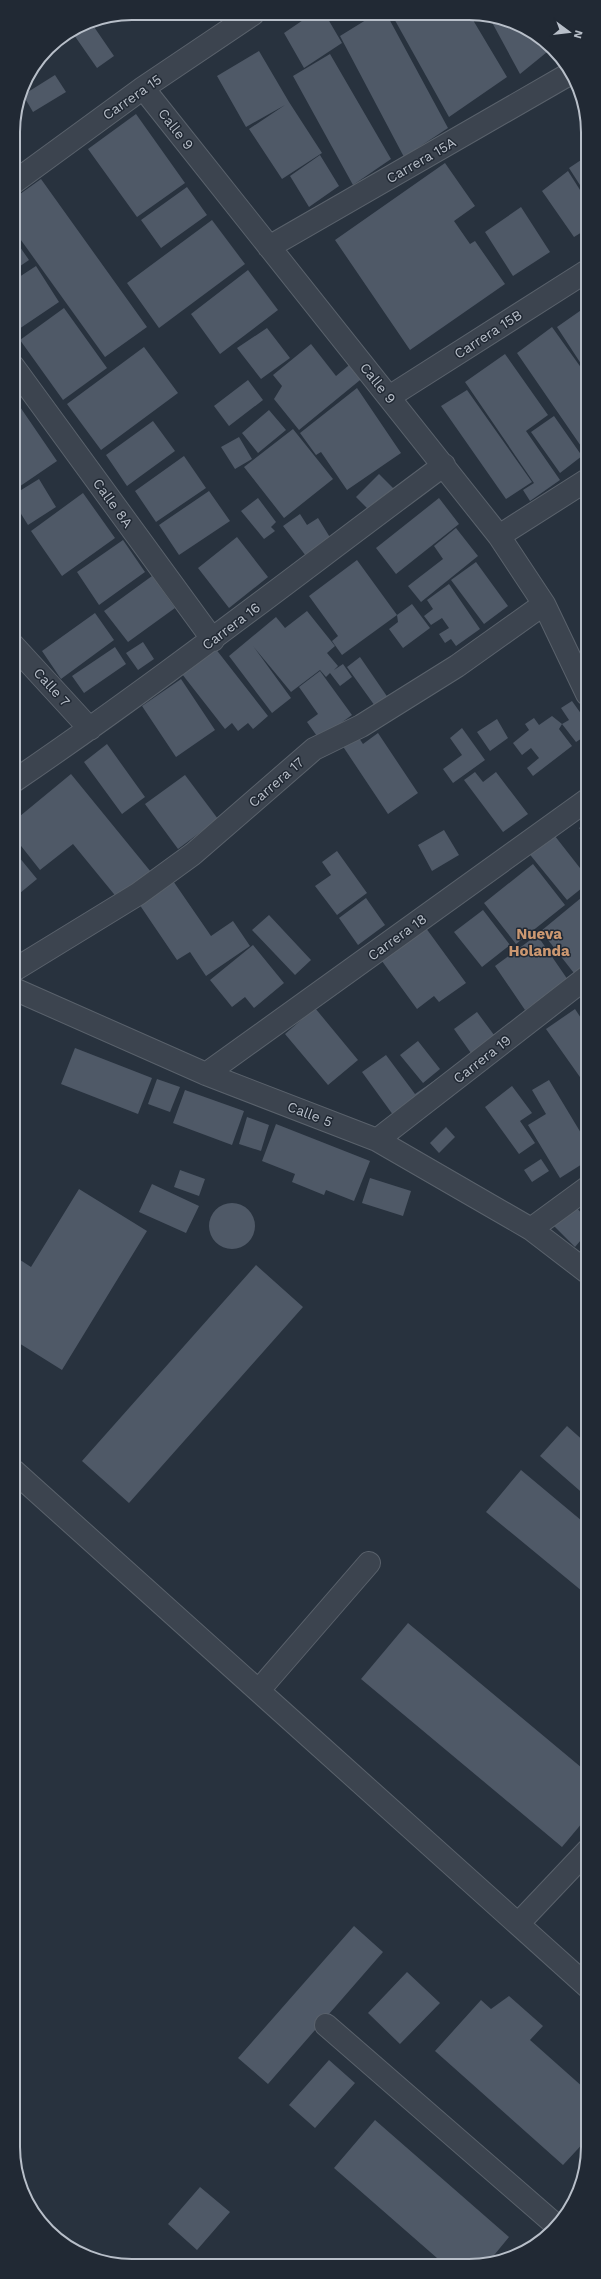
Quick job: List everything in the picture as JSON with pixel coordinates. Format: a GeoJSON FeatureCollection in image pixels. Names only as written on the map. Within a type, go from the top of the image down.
{"type":"FeatureCollection","features":[{"type":"Feature","properties":{"kind":"street","name":"Carrera 15"},"geometry":{"type":"LineString","coordinates":[[20,178],[143,88],[244,20]]}},
{"type":"Feature","properties":{"kind":"street","name":"Carrera 15A"},"geometry":{"type":"LineString","coordinates":[[269,247],[566,76]]}},
{"type":"Feature","properties":{"kind":"street","name":"Calle 9"},"geometry":{"type":"LineString","coordinates":[[143,88],[500,536],[544,604],[581,681]]}},
{"type":"Feature","properties":{"kind":"street","name":"Carrera 15B"},"geometry":{"type":"LineString","coordinates":[[390,397],[581,275]]}},
{"type":"Feature","properties":{"kind":"street","name":"Calle 8A"},"geometry":{"type":"LineString","coordinates":[[20,376],[213,640]]}},
{"type":"Feature","properties":{"kind":"street","name":"Carrera 16"},"geometry":{"type":"LineString","coordinates":[[20,777],[90,729],[213,640],[444,465]]}},
{"type":"Feature","properties":{"kind":"street"},"geometry":{"type":"LineString","coordinates":[[500,536],[581,484]]}},
{"type":"Feature","properties":{"kind":"street","name":"Carrera 17"},"geometry":{"type":"LineString","coordinates":[[20,966],[138,894],[193,854],[314,749],[362,726],[457,666],[544,604]]}},
{"type":"Feature","properties":{"kind":"street","name":"Calle 7"},"geometry":{"type":"LineString","coordinates":[[20,652],[90,729]]}},
{"type":"Feature","properties":{"kind":"street","name":"Carrera 18"},"geometry":{"type":"LineString","coordinates":[[206,1074],[581,804]]}},
{"type":"Feature","properties":{"kind":"street","name":"Carrera 19"},"geometry":{"type":"LineString","coordinates":[[378,1140],[581,982]]}},
{"type":"Feature","properties":{"kind":"street","name":"Calle 5"},"geometry":{"type":"LineString","coordinates":[[20,992],[206,1074],[378,1140],[531,1229],[581,1267]]}},
{"type":"Feature","properties":{"kind":"street"},"geometry":{"type":"LineString","coordinates":[[531,1229],[581,1192]]}},
{"type":"Feature","properties":{"kind":"street"},"geometry":{"type":"LineString","coordinates":[[20,1477],[259,1690],[581,1982]]}},
{"type":"Feature","properties":{"kind":"street"},"geometry":{"type":"LineString","coordinates":[[259,1690],[369,1563]]}},
{"type":"Feature","properties":{"kind":"street"},"geometry":{"type":"LineString","coordinates":[[518,1924],[581,1857]]}},
{"type":"Feature","properties":{"kind":"street"},"geometry":{"type":"LineString","coordinates":[[326,2025],[552,2222]]}},
{"type":"Feature","properties":{"kind":"building"},"geometry":{"type":"Polygon","coordinates":[[[303,20],[329,20],[342,43],[304,68],[284,33],[303,20]]]}},
{"type":"Feature","properties":{"kind":"building"},"geometry":{"type":"Polygon","coordinates":[[[366,20],[390,20],[448,128],[404,157],[340,36],[366,20]]]}},
{"type":"Feature","properties":{"kind":"building"},"geometry":{"type":"Polygon","coordinates":[[[395,20],[473,20],[507,77],[449,117],[395,20]]]}},
{"type":"Feature","properties":{"kind":"building"},"geometry":{"type":"Polygon","coordinates":[[[492,22],[525,35],[547,52],[520,74],[492,22]]]}},
{"type":"Feature","properties":{"kind":"building"},"geometry":{"type":"Polygon","coordinates":[[[94,27],[114,56],[97,68],[75,36],[94,27]]]}},
{"type":"Feature","properties":{"kind":"building"},"geometry":{"type":"Polygon","coordinates":[[[259,51],[289,102],[322,153],[282,179],[249,129],[285,105],[246,127],[217,76],[259,51]]]}},
{"type":"Feature","properties":{"kind":"building"},"geometry":{"type":"Polygon","coordinates":[[[330,54],[391,159],[353,185],[293,76],[330,54]]]}},
{"type":"Feature","properties":{"kind":"building"},"geometry":{"type":"Polygon","coordinates":[[[55,75],[66,92],[33,112],[25,99],[28,92],[55,75]]]}},
{"type":"Feature","properties":{"kind":"building"},"geometry":{"type":"Polygon","coordinates":[[[136,114],[185,183],[137,217],[88,149],[136,114]]]}},
{"type":"Feature","properties":{"kind":"building"},"geometry":{"type":"Polygon","coordinates":[[[320,155],[339,186],[309,207],[290,176],[320,155]]]}},
{"type":"Feature","properties":{"kind":"building"},"geometry":{"type":"Polygon","coordinates":[[[581,160],[581,187],[569,168],[581,160]]]}},
{"type":"Feature","properties":{"kind":"building"},"geometry":{"type":"Polygon","coordinates":[[[445,163],[475,206],[454,221],[470,244],[475,241],[505,284],[410,350],[335,240],[445,163]]]}},
{"type":"Feature","properties":{"kind":"building"},"geometry":{"type":"Polygon","coordinates":[[[568,171],[581,192],[581,233],[574,237],[542,191],[568,171]]]}},
{"type":"Feature","properties":{"kind":"building"},"geometry":{"type":"Polygon","coordinates":[[[41,179],[147,327],[105,357],[20,239],[20,194],[41,179]]]}},
{"type":"Feature","properties":{"kind":"building"},"geometry":{"type":"Polygon","coordinates":[[[187,187],[207,215],[161,248],[141,220],[187,187]]]}},
{"type":"Feature","properties":{"kind":"building"},"geometry":{"type":"Polygon","coordinates":[[[521,207],[550,252],[513,276],[485,232],[521,207]]]}},
{"type":"Feature","properties":{"kind":"building"},"geometry":{"type":"Polygon","coordinates":[[[212,220],[245,264],[159,328],[127,283],[212,220]]]}},
{"type":"Feature","properties":{"kind":"building"},"geometry":{"type":"Polygon","coordinates":[[[20,247],[29,260],[20,266],[20,247]]]}},
{"type":"Feature","properties":{"kind":"building"},"geometry":{"type":"Polygon","coordinates":[[[36,266],[59,302],[20,328],[20,276],[36,266]]]}},
{"type":"Feature","properties":{"kind":"building"},"geometry":{"type":"Polygon","coordinates":[[[248,270],[278,310],[220,354],[191,314],[248,270]]]}},
{"type":"Feature","properties":{"kind":"building"},"geometry":{"type":"Polygon","coordinates":[[[64,308],[107,368],[63,400],[20,340],[64,308]]]}},
{"type":"Feature","properties":{"kind":"building"},"geometry":{"type":"Polygon","coordinates":[[[581,310],[581,364],[557,327],[581,310]]]}},
{"type":"Feature","properties":{"kind":"building"},"geometry":{"type":"Polygon","coordinates":[[[552,327],[581,368],[581,446],[517,353],[552,327]]]}},
{"type":"Feature","properties":{"kind":"building"},"geometry":{"type":"Polygon","coordinates":[[[267,328],[290,358],[261,379],[237,348],[267,328]]]}},
{"type":"Feature","properties":{"kind":"building"},"geometry":{"type":"Polygon","coordinates":[[[311,344],[336,376],[354,361],[365,376],[299,430],[274,399],[282,386],[273,375],[311,344]]]}},
{"type":"Feature","properties":{"kind":"building"},"geometry":{"type":"Polygon","coordinates":[[[144,347],[178,393],[101,450],[67,404],[144,347]]]}},
{"type":"Feature","properties":{"kind":"building"},"geometry":{"type":"Polygon","coordinates":[[[505,354],[548,415],[526,431],[560,480],[530,501],[523,490],[534,483],[465,382],[505,354]]]}},
{"type":"Feature","properties":{"kind":"building"},"geometry":{"type":"Polygon","coordinates":[[[248,380],[263,400],[229,426],[214,406],[248,380]]]}},
{"type":"Feature","properties":{"kind":"building"},"geometry":{"type":"Polygon","coordinates":[[[357,388],[401,453],[347,490],[321,452],[316,455],[300,433],[357,388]]]}},
{"type":"Feature","properties":{"kind":"building"},"geometry":{"type":"Polygon","coordinates":[[[467,390],[532,482],[506,499],[441,406],[467,390]]]}},
{"type":"Feature","properties":{"kind":"building"},"geometry":{"type":"Polygon","coordinates":[[[20,407],[57,461],[20,486],[20,407]]]}},
{"type":"Feature","properties":{"kind":"building"},"geometry":{"type":"Polygon","coordinates":[[[269,410],[286,430],[258,453],[242,433],[269,410]]]}},
{"type":"Feature","properties":{"kind":"building"},"geometry":{"type":"Polygon","coordinates":[[[554,416],[581,455],[581,457],[560,473],[531,432],[554,416]]]}},
{"type":"Feature","properties":{"kind":"building"},"geometry":{"type":"Polygon","coordinates":[[[153,421],[175,451],[127,486],[106,455],[153,421]]]}},
{"type":"Feature","properties":{"kind":"building"},"geometry":{"type":"Polygon","coordinates":[[[293,429],[333,479],[284,518],[244,467],[293,429]]]}},
{"type":"Feature","properties":{"kind":"building"},"geometry":{"type":"Polygon","coordinates":[[[239,437],[252,459],[235,469],[221,447],[239,437]]]}},
{"type":"Feature","properties":{"kind":"building"},"geometry":{"type":"Polygon","coordinates":[[[184,456],[206,488],[156,522],[135,491],[184,456]]]}},
{"type":"Feature","properties":{"kind":"building"},"geometry":{"type":"Polygon","coordinates":[[[379,474],[397,492],[373,514],[356,497],[379,474]]]}},
{"type":"Feature","properties":{"kind":"building"},"geometry":{"type":"Polygon","coordinates":[[[39,479],[56,507],[28,525],[20,512],[20,491],[39,479]]]}},
{"type":"Feature","properties":{"kind":"building"},"geometry":{"type":"Polygon","coordinates":[[[209,491],[230,521],[179,555],[159,525],[209,491]]]}},
{"type":"Feature","properties":{"kind":"building"},"geometry":{"type":"Polygon","coordinates":[[[83,493],[115,538],[62,576],[31,531],[83,493]]]}},
{"type":"Feature","properties":{"kind":"building"},"geometry":{"type":"Polygon","coordinates":[[[258,498],[276,522],[271,527],[275,531],[264,539],[241,511],[258,498]]]}},
{"type":"Feature","properties":{"kind":"building"},"geometry":{"type":"Polygon","coordinates":[[[439,498],[459,524],[396,574],[376,548],[439,498]]]}},
{"type":"Feature","properties":{"kind":"building"},"geometry":{"type":"Polygon","coordinates":[[[300,514],[307,525],[318,518],[331,539],[306,556],[283,526],[300,514]]]}},
{"type":"Feature","properties":{"kind":"building"},"geometry":{"type":"Polygon","coordinates":[[[456,528],[478,556],[421,602],[408,586],[443,559],[434,546],[456,528]]]}},
{"type":"Feature","properties":{"kind":"building"},"geometry":{"type":"Polygon","coordinates":[[[237,537],[268,577],[229,608],[198,568],[237,537]]]}},
{"type":"Feature","properties":{"kind":"building"},"geometry":{"type":"Polygon","coordinates":[[[123,540],[145,572],[99,605],[77,572],[123,540]]]}},
{"type":"Feature","properties":{"kind":"building"},"geometry":{"type":"Polygon","coordinates":[[[357,560],[397,615],[342,655],[332,641],[338,636],[309,596],[357,560]]]}},
{"type":"Feature","properties":{"kind":"building"},"geometry":{"type":"Polygon","coordinates":[[[476,562],[508,606],[484,624],[451,580],[476,562]]]}},
{"type":"Feature","properties":{"kind":"building"},"geometry":{"type":"Polygon","coordinates":[[[152,576],[175,608],[128,642],[104,611],[152,576]]]}},
{"type":"Feature","properties":{"kind":"building"},"geometry":{"type":"Polygon","coordinates":[[[449,584],[480,629],[456,646],[451,639],[445,643],[439,634],[449,628],[442,618],[431,625],[424,616],[433,609],[427,600],[449,584]]]}},
{"type":"Feature","properties":{"kind":"building"},"geometry":{"type":"Polygon","coordinates":[[[412,604],[430,628],[403,648],[389,629],[398,622],[397,615],[412,604]]]}},
{"type":"Feature","properties":{"kind":"building"},"geometry":{"type":"Polygon","coordinates":[[[307,611],[335,646],[327,653],[338,666],[334,670],[343,664],[352,677],[340,686],[330,673],[326,677],[320,670],[291,692],[253,646],[291,698],[272,713],[229,656],[276,617],[285,628],[307,611]]]}},
{"type":"Feature","properties":{"kind":"building"},"geometry":{"type":"Polygon","coordinates":[[[95,613],[114,640],[61,679],[42,651],[95,613]]]}},
{"type":"Feature","properties":{"kind":"building"},"geometry":{"type":"Polygon","coordinates":[[[143,642],[154,659],[138,670],[126,653],[143,642]]]}},
{"type":"Feature","properties":{"kind":"building"},"geometry":{"type":"Polygon","coordinates":[[[115,647],[126,664],[84,693],[72,676],[115,647]]]}},
{"type":"Feature","properties":{"kind":"building"},"geometry":{"type":"Polygon","coordinates":[[[215,648],[268,716],[253,729],[248,723],[238,731],[232,723],[225,729],[182,674],[215,648]]]}},
{"type":"Feature","properties":{"kind":"building"},"geometry":{"type":"Polygon","coordinates":[[[360,657],[393,705],[380,713],[347,667],[360,657]]]}},
{"type":"Feature","properties":{"kind":"building"},"geometry":{"type":"Polygon","coordinates":[[[320,671],[352,715],[319,739],[307,722],[318,714],[299,687],[320,671]]]}},
{"type":"Feature","properties":{"kind":"building"},"geometry":{"type":"Polygon","coordinates":[[[181,679],[215,730],[176,757],[142,706],[181,679]]]}},
{"type":"Feature","properties":{"kind":"building"},"geometry":{"type":"Polygon","coordinates":[[[572,701],[581,714],[581,739],[576,742],[562,724],[569,720],[561,708],[572,701]]]}},
{"type":"Feature","properties":{"kind":"building"},"geometry":{"type":"Polygon","coordinates":[[[552,716],[562,724],[559,729],[572,746],[533,776],[527,768],[539,758],[531,748],[522,755],[513,743],[529,730],[525,724],[534,718],[539,725],[552,716]]]}},
{"type":"Feature","properties":{"kind":"building"},"geometry":{"type":"Polygon","coordinates":[[[497,719],[508,738],[490,751],[477,732],[497,719]]]}},
{"type":"Feature","properties":{"kind":"building"},"geometry":{"type":"Polygon","coordinates":[[[462,728],[485,760],[453,783],[443,769],[462,755],[450,738],[462,728]]]}},
{"type":"Feature","properties":{"kind":"building"},"geometry":{"type":"Polygon","coordinates":[[[378,733],[418,793],[388,814],[342,745],[357,735],[363,744],[378,733]]]}},
{"type":"Feature","properties":{"kind":"building"},"geometry":{"type":"Polygon","coordinates":[[[107,744],[145,797],[122,814],[84,762],[107,744]]]}},
{"type":"Feature","properties":{"kind":"building"},"geometry":{"type":"Polygon","coordinates":[[[475,772],[483,782],[496,772],[528,814],[503,832],[464,780],[475,772]]]}},
{"type":"Feature","properties":{"kind":"building"},"geometry":{"type":"Polygon","coordinates":[[[71,774],[151,872],[118,899],[73,844],[40,870],[20,845],[20,816],[71,774]]]}},
{"type":"Feature","properties":{"kind":"building"},"geometry":{"type":"Polygon","coordinates":[[[185,775],[218,819],[178,849],[145,804],[185,775]]]}},
{"type":"Feature","properties":{"kind":"building"},"geometry":{"type":"Polygon","coordinates":[[[444,830],[459,855],[432,871],[418,845],[444,830]]]}},
{"type":"Feature","properties":{"kind":"building"},"geometry":{"type":"Polygon","coordinates":[[[551,831],[581,869],[581,889],[567,900],[527,851],[551,831]]]}},
{"type":"Feature","properties":{"kind":"building"},"geometry":{"type":"Polygon","coordinates":[[[337,851],[367,893],[337,915],[315,886],[331,875],[322,862],[337,851]]]}},
{"type":"Feature","properties":{"kind":"building"},"geometry":{"type":"Polygon","coordinates":[[[20,858],[37,879],[20,893],[20,858]]]}},
{"type":"Feature","properties":{"kind":"building"},"geometry":{"type":"Polygon","coordinates":[[[533,864],[565,905],[516,944],[484,903],[533,864]]]}},
{"type":"Feature","properties":{"kind":"building"},"geometry":{"type":"Polygon","coordinates":[[[169,875],[211,936],[233,921],[250,946],[206,976],[190,952],[177,960],[135,898],[169,875]]]}},
{"type":"Feature","properties":{"kind":"building"},"geometry":{"type":"Polygon","coordinates":[[[366,898],[385,925],[358,945],[339,918],[366,898]]]}},
{"type":"Feature","properties":{"kind":"building"},"geometry":{"type":"Polygon","coordinates":[[[581,898],[581,973],[577,977],[541,931],[581,898]]]}},
{"type":"Feature","properties":{"kind":"building"},"geometry":{"type":"Polygon","coordinates":[[[483,910],[510,945],[482,967],[454,932],[483,910]]]}},
{"type":"Feature","properties":{"kind":"building"},"geometry":{"type":"Polygon","coordinates":[[[269,915],[311,960],[295,975],[252,930],[269,915]]]}},
{"type":"Feature","properties":{"kind":"building"},"geometry":{"type":"Polygon","coordinates":[[[423,924],[466,983],[439,1002],[434,996],[417,1009],[379,957],[423,924]]]}},
{"type":"Feature","properties":{"kind":"building"},"geometry":{"type":"Polygon","coordinates":[[[537,935],[568,980],[525,1010],[495,966],[537,935]]]}},
{"type":"Feature","properties":{"kind":"building"},"geometry":{"type":"Polygon","coordinates":[[[253,945],[284,983],[254,1008],[245,997],[232,1007],[210,980],[253,945]]]}},
{"type":"Feature","properties":{"kind":"building"},"geometry":{"type":"Polygon","coordinates":[[[315,1008],[358,1060],[328,1085],[285,1034],[315,1008]]]}},
{"type":"Feature","properties":{"kind":"building"},"geometry":{"type":"Polygon","coordinates":[[[575,1009],[581,1018],[581,1079],[546,1029],[575,1009]]]}},
{"type":"Feature","properties":{"kind":"building"},"geometry":{"type":"Polygon","coordinates":[[[477,1012],[497,1039],[473,1056],[454,1029],[477,1012]]]}},
{"type":"Feature","properties":{"kind":"building"},"geometry":{"type":"Polygon","coordinates":[[[418,1041],[440,1069],[423,1083],[400,1055],[418,1041]]]}},
{"type":"Feature","properties":{"kind":"building"},"geometry":{"type":"Polygon","coordinates":[[[75,1048],[152,1078],[138,1114],[61,1084],[75,1048]]]}},
{"type":"Feature","properties":{"kind":"building"},"geometry":{"type":"Polygon","coordinates":[[[386,1055],[415,1094],[444,1074],[449,1081],[396,1119],[362,1072],[386,1055]]]}},
{"type":"Feature","properties":{"kind":"building"},"geometry":{"type":"Polygon","coordinates":[[[157,1079],[180,1087],[170,1112],[148,1104],[157,1079]]]}},
{"type":"Feature","properties":{"kind":"building"},"geometry":{"type":"Polygon","coordinates":[[[549,1080],[581,1133],[581,1165],[560,1178],[528,1125],[546,1114],[532,1090],[549,1080]]]}},
{"type":"Feature","properties":{"kind":"building"},"geometry":{"type":"Polygon","coordinates":[[[512,1086],[532,1113],[520,1121],[535,1143],[519,1154],[485,1107],[512,1086]]]}},
{"type":"Feature","properties":{"kind":"building"},"geometry":{"type":"Polygon","coordinates":[[[185,1090],[244,1111],[232,1145],[173,1123],[185,1090]]]}},
{"type":"Feature","properties":{"kind":"building"},"geometry":{"type":"Polygon","coordinates":[[[247,1117],[269,1125],[261,1151],[239,1144],[247,1117]]]}},
{"type":"Feature","properties":{"kind":"building"},"geometry":{"type":"Polygon","coordinates":[[[276,1124],[370,1161],[354,1201],[326,1190],[324,1195],[292,1182],[295,1174],[262,1161],[276,1124]]]}},
{"type":"Feature","properties":{"kind":"building"},"geometry":{"type":"Polygon","coordinates":[[[446,1127],[455,1137],[439,1153],[430,1143],[446,1127]]]}},
{"type":"Feature","properties":{"kind":"building"},"geometry":{"type":"Polygon","coordinates":[[[541,1159],[549,1171],[532,1182],[524,1170],[541,1159]]]}},
{"type":"Feature","properties":{"kind":"building"},"geometry":{"type":"Polygon","coordinates":[[[180,1170],[205,1179],[199,1196],[174,1187],[180,1170]]]}},
{"type":"Feature","properties":{"kind":"building"},"geometry":{"type":"Polygon","coordinates":[[[370,1178],[411,1191],[403,1216],[362,1203],[370,1178]]]}},
{"type":"Feature","properties":{"kind":"building"},"geometry":{"type":"Polygon","coordinates":[[[152,1184],[199,1206],[186,1233],[139,1212],[152,1184]]]}},
{"type":"Feature","properties":{"kind":"building"},"geometry":{"type":"Polygon","coordinates":[[[79,1189],[147,1231],[62,1370],[20,1344],[20,1260],[31,1267],[79,1189]]]}},
{"type":"Feature","properties":{"kind":"building"},"geometry":{"type":"Polygon","coordinates":[[[232,1203],[245,1207],[251,1213],[255,1226],[251,1239],[245,1245],[232,1249],[219,1245],[213,1239],[209,1226],[213,1213],[219,1207],[232,1203]]]}},
{"type":"Feature","properties":{"kind":"building"},"geometry":{"type":"Polygon","coordinates":[[[573,1204],[581,1213],[581,1240],[575,1247],[553,1225],[573,1204]]]}},
{"type":"Feature","properties":{"kind":"building"},"geometry":{"type":"Polygon","coordinates":[[[256,1265],[303,1307],[129,1503],[82,1461],[256,1265]]]}},
{"type":"Feature","properties":{"kind":"building"},"geometry":{"type":"Polygon","coordinates":[[[567,1426],[581,1439],[581,1492],[540,1456],[567,1426]]]}},
{"type":"Feature","properties":{"kind":"building"},"geometry":{"type":"Polygon","coordinates":[[[521,1470],[581,1520],[581,1590],[486,1512],[521,1470]]]}},
{"type":"Feature","properties":{"kind":"building"},"geometry":{"type":"Polygon","coordinates":[[[408,1623],[581,1767],[581,1824],[562,1847],[361,1679],[408,1623]]]}},
{"type":"Feature","properties":{"kind":"building"},"geometry":{"type":"Polygon","coordinates":[[[354,1926],[383,1952],[268,2084],[238,2058],[354,1926]]]}},
{"type":"Feature","properties":{"kind":"building"},"geometry":{"type":"Polygon","coordinates":[[[407,1972],[440,2003],[400,2044],[368,2013],[407,1972]]]}},
{"type":"Feature","properties":{"kind":"building"},"geometry":{"type":"Polygon","coordinates":[[[509,1996],[543,2026],[530,2040],[581,2085],[581,2146],[563,2165],[435,2051],[481,2000],[491,2009],[509,1996]]]}},
{"type":"Feature","properties":{"kind":"building"},"geometry":{"type":"Polygon","coordinates":[[[329,2060],[355,2083],[315,2128],[289,2105],[329,2060]]]}},
{"type":"Feature","properties":{"kind":"building"},"geometry":{"type":"Polygon","coordinates":[[[375,2120],[509,2237],[493,2256],[469,2259],[438,2259],[334,2168],[375,2120]]]}},
{"type":"Feature","properties":{"kind":"building"},"geometry":{"type":"Polygon","coordinates":[[[200,2187],[230,2212],[197,2250],[168,2224],[200,2187]]]}},
{"type":"Feature","properties":{"kind":"district","name":"Nueva Holanda"},"geometry":{"type":"Point","coordinates":[539,942]}}]}
